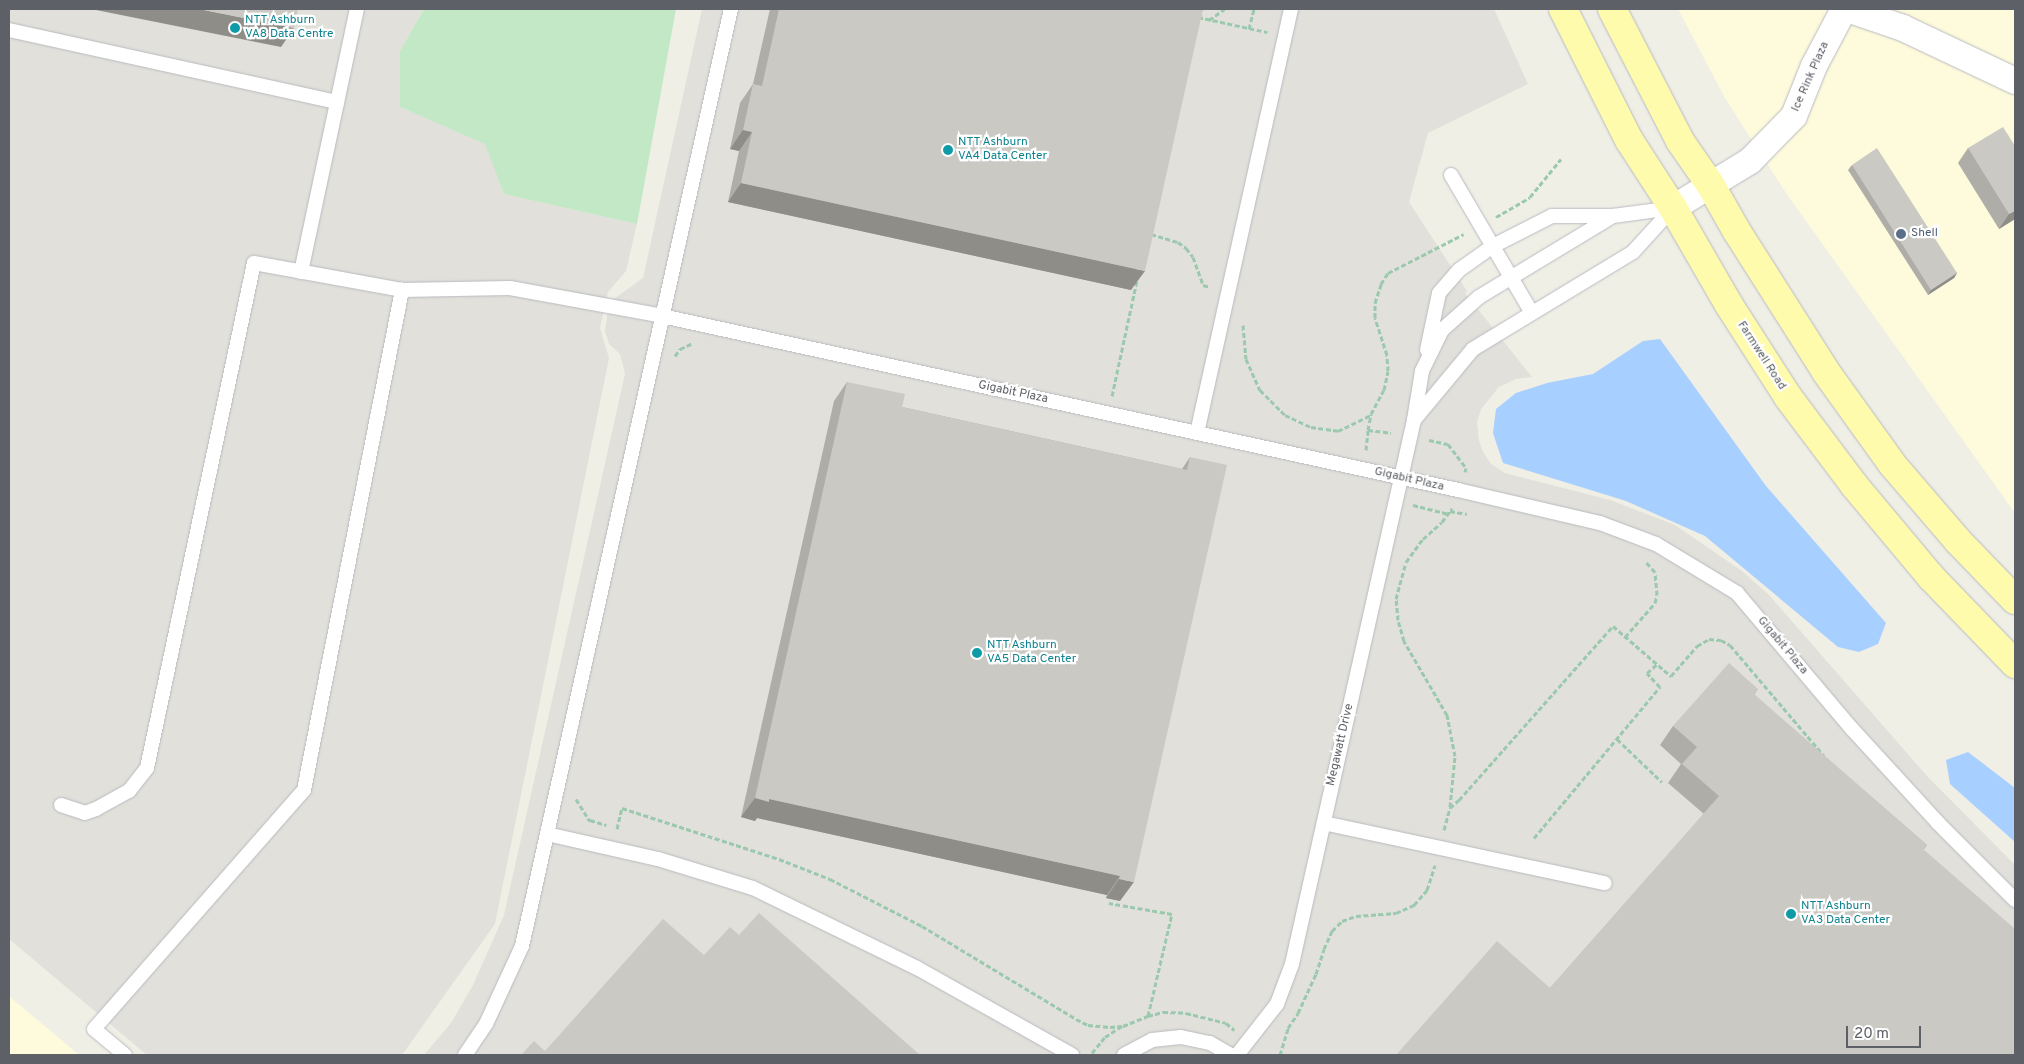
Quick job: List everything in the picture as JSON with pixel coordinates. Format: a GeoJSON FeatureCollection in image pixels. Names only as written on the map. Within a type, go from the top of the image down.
{"type":"FeatureCollection","features":[{"type":"Feature","properties":{"kind":"main road","name":"Farmwell Road"},"geometry":{"type":"LineString","coordinates":[[1562,9],[1628,140],[1673,208],[1729,305],[1788,397],[1854,486],[1930,577],[2015,664]]}},
{"type":"Feature","properties":{"kind":"main road"},"geometry":{"type":"LineString","coordinates":[[1612,9],[1680,141],[1710,184],[1736,230],[1821,364],[1892,464],[1958,541],[2015,600]]}},
{"type":"Feature","properties":{"kind":"street","name":"Ice Rink Plaza"},"geometry":{"type":"LineString","coordinates":[[1673,208],[1750,161],[1794,116],[1814,66],[1845,9],[1903,28],[2015,81]]}},
{"type":"Feature","properties":{"kind":"lane"},"geometry":{"type":"LineString","coordinates":[[301,272],[356,9]]}},
{"type":"Feature","properties":{"kind":"lane"},"geometry":{"type":"LineString","coordinates":[[465,1055],[486,1024],[522,946],[731,9]]}},
{"type":"Feature","properties":{"kind":"lane"},"geometry":{"type":"LineString","coordinates":[[1197,433],[1291,9]]}},
{"type":"Feature","properties":{"kind":"lane"},"geometry":{"type":"LineString","coordinates":[[9,30],[337,102]]}},
{"type":"Feature","properties":{"kind":"lane"},"geometry":{"type":"LineString","coordinates":[[1451,175],[1532,313]]}},
{"type":"Feature","properties":{"kind":"lane"},"geometry":{"type":"LineString","coordinates":[[1422,371],[1439,293],[1459,270],[1493,246],[1552,216],[1613,216],[1673,208]]}},
{"type":"Feature","properties":{"kind":"lane"},"geometry":{"type":"LineString","coordinates":[[1414,420],[1473,349],[1633,252],[1673,208]]}},
{"type":"Feature","properties":{"kind":"lane"},"geometry":{"type":"LineString","coordinates":[[1422,371],[1442,330],[1479,297],[1613,216]]}},
{"type":"Feature","properties":{"kind":"lane","name":"Gigabit Plaza"},"geometry":{"type":"LineString","coordinates":[[61,805],[85,813],[96,809],[129,791],[147,768],[254,264],[402,290],[510,288],[662,316],[1458,490],[1600,523],[1656,544],[1737,593],[1852,729],[1938,823],[2015,900]]}},
{"type":"Feature","properties":{"kind":"lane"},"geometry":{"type":"LineString","coordinates":[[125,1055],[94,1029],[304,790],[402,290]]}},
{"type":"Feature","properties":{"kind":"lane","name":"Megawatt Drive"},"geometry":{"type":"LineString","coordinates":[[1237,1055],[1277,1004],[1289,972],[1414,420],[1422,371]]}},
{"type":"Feature","properties":{"kind":"lane"},"geometry":{"type":"LineString","coordinates":[[1324,823],[1605,883]]}},
{"type":"Feature","properties":{"kind":"lane"},"geometry":{"type":"LineString","coordinates":[[547,834],[658,859],[753,888],[917,968],[1072,1055]]}},
{"type":"Feature","properties":{"kind":"lane"},"geometry":{"type":"LineString","coordinates":[[1124,1055],[1152,1040],[1181,1037],[1210,1043],[1231,1055]]}},
{"type":"Feature","properties":{"kind":"path"},"geometry":{"type":"LineString","coordinates":[[1209,20],[1225,9]]}},
{"type":"Feature","properties":{"kind":"path"},"geometry":{"type":"LineString","coordinates":[[1250,29],[1254,9]]}},
{"type":"Feature","properties":{"kind":"path"},"geometry":{"type":"LineString","coordinates":[[1198,17],[1285,36]]}},
{"type":"Feature","properties":{"kind":"path"},"geometry":{"type":"LineString","coordinates":[[1243,321],[1246,359],[1260,390],[1285,415],[1311,427],[1338,431],[1371,415]]}},
{"type":"Feature","properties":{"kind":"path"},"geometry":{"type":"LineString","coordinates":[[1280,1055],[1288,1028],[1298,1013],[1316,974],[1332,931],[1342,921],[1356,916],[1396,913],[1414,905],[1428,890],[1450,808],[1455,756],[1447,714],[1407,649],[1398,620],[1396,599],[1406,562],[1423,539],[1449,513],[1466,468],[1448,444],[1381,430],[1368,430],[1365,470]]}},
{"type":"Feature","properties":{"kind":"path"},"geometry":{"type":"LineString","coordinates":[[1396,500],[1449,513],[1469,515]]}},
{"type":"Feature","properties":{"kind":"path"},"geometry":{"type":"LineString","coordinates":[[1625,637],[1650,610],[1657,596],[1655,572],[1641,559]]}},
{"type":"Feature","properties":{"kind":"path"},"geometry":{"type":"LineString","coordinates":[[1450,808],[1613,626],[1671,676],[1697,646],[1709,639],[1721,640],[1730,645],[1831,764]]}},
{"type":"Feature","properties":{"kind":"path"},"geometry":{"type":"LineString","coordinates":[[1534,838],[1660,687],[1647,674],[1657,664]]}},
{"type":"Feature","properties":{"kind":"path"},"geometry":{"type":"LineString","coordinates":[[1616,739],[1662,782]]}},
{"type":"Feature","properties":{"kind":"path"},"geometry":{"type":"LineString","coordinates":[[590,820],[617,829],[622,808],[779,859],[830,879],[922,926],[1076,1019],[1088,1024],[1122,1026]]}},
{"type":"Feature","properties":{"kind":"path"},"geometry":{"type":"LineString","coordinates":[[1090,1055],[1105,1037],[1122,1026],[1148,1016],[1172,914],[1109,902]]}},
{"type":"Feature","properties":{"kind":"shaded area"},"geometry":{"type":"Polygon","coordinates":[[[9,9],[424,9],[400,51],[400,107],[486,144],[504,194],[637,224],[626,271],[608,292],[600,328],[609,358],[495,924],[402,1055],[147,1055],[9,939],[9,9]]]}},
{"type":"Feature","properties":{"kind":"shaded area"},"geometry":{"type":"Polygon","coordinates":[[[702,9],[1494,9],[1528,84],[1428,133],[1409,202],[1467,291],[1465,293],[1532,377],[1516,379],[1499,387],[1481,409],[1477,422],[1479,441],[1483,452],[1491,464],[1505,473],[1610,500],[1675,525],[1742,571],[1769,595],[1927,776],[2015,865],[2015,1055],[424,1055],[451,1023],[473,985],[504,915],[625,374],[620,354],[609,344],[605,331],[608,310],[615,298],[643,278],[702,9]]]}},
{"type":"Feature","properties":{"kind":"shaded area"},"geometry":{"type":"Polygon","coordinates":[[[1678,9],[2015,9],[2015,513],[1786,193],[1725,98],[1678,9]]]}},
{"type":"Feature","properties":{"kind":"shaded area"},"geometry":{"type":"Polygon","coordinates":[[[9,996],[79,1055],[9,1055],[9,996]]]}},
{"type":"Feature","properties":{"kind":"green space"},"geometry":{"type":"Polygon","coordinates":[[[424,9],[676,9],[637,224],[504,194],[485,144],[400,107],[400,51],[424,9]]]}},
{"type":"Feature","properties":{"kind":"water"},"geometry":{"type":"Polygon","coordinates":[[[1660,339],[1766,486],[1886,623],[1878,644],[1859,652],[1838,647],[1705,536],[1626,501],[1503,463],[1493,433],[1496,409],[1516,393],[1547,383],[1593,374],[1643,341],[1660,339]]]}},
{"type":"Feature","properties":{"kind":"water"},"geometry":{"type":"Polygon","coordinates":[[[1968,752],[2015,788],[2015,842],[1950,784],[1946,760],[1968,752]]]}},
{"type":"Feature","properties":{"kind":"building"},"geometry":{"type":"Polygon","coordinates":[[[199,9],[298,9],[294,28],[199,9]]]}},
{"type":"Feature","properties":{"kind":"building","name":"NTT Ashburn VA4 Data Center"},"geometry":{"type":"Polygon","coordinates":[[[779,9],[1203,9],[1145,271],[741,183],[752,132],[743,130],[753,84],[762,86],[779,9]]]}},
{"type":"Feature","properties":{"kind":"building"},"geometry":{"type":"Polygon","coordinates":[[[2003,127],[2015,146],[2015,211],[2009,214],[1968,148],[2003,127]]]}},
{"type":"Feature","properties":{"kind":"building"},"geometry":{"type":"Polygon","coordinates":[[[1877,148],[1957,273],[1931,290],[1852,165],[1877,148]]]}},
{"type":"Feature","properties":{"kind":"building","name":"NTT Ashburn VA5 Data Center"},"geometry":{"type":"Polygon","coordinates":[[[847,382],[905,394],[902,407],[1187,470],[1190,457],[1227,465],[1134,882],[1119,879],[1120,876],[769,799],[769,802],[755,798],[847,382]]]}},
{"type":"Feature","properties":{"kind":"building","name":"NTT Ashburn VA3 Data Center"},"geometry":{"type":"Polygon","coordinates":[[[1729,663],[1758,689],[1754,694],[1927,845],[1923,849],[2015,929],[2015,1055],[1396,1055],[1497,941],[1550,988],[1719,796],[1682,764],[1697,747],[1673,726],[1729,663]]]}},
{"type":"Feature","properties":{"kind":"building"},"geometry":{"type":"Polygon","coordinates":[[[759,913],[920,1055],[521,1055],[534,1041],[545,1051],[663,919],[704,955],[730,927],[739,935],[759,913]]]}},
{"type":"Feature","properties":{"kind":"place","name":"NTT Ashburn VA8 Data Centre"},"geometry":{"type":"Point","coordinates":[235,28]}},
{"type":"Feature","properties":{"kind":"place","name":"NTT Ashburn VA4 Data Center"},"geometry":{"type":"Point","coordinates":[948,150]}},
{"type":"Feature","properties":{"kind":"place","name":"Shell"},"geometry":{"type":"Point","coordinates":[1901,234]}},
{"type":"Feature","properties":{"kind":"place","name":"NTT Ashburn VA5 Data Center"},"geometry":{"type":"Point","coordinates":[977,653]}},
{"type":"Feature","properties":{"kind":"place","name":"NTT Ashburn VA3 Data Center"},"geometry":{"type":"Point","coordinates":[1791,914]}}]}
